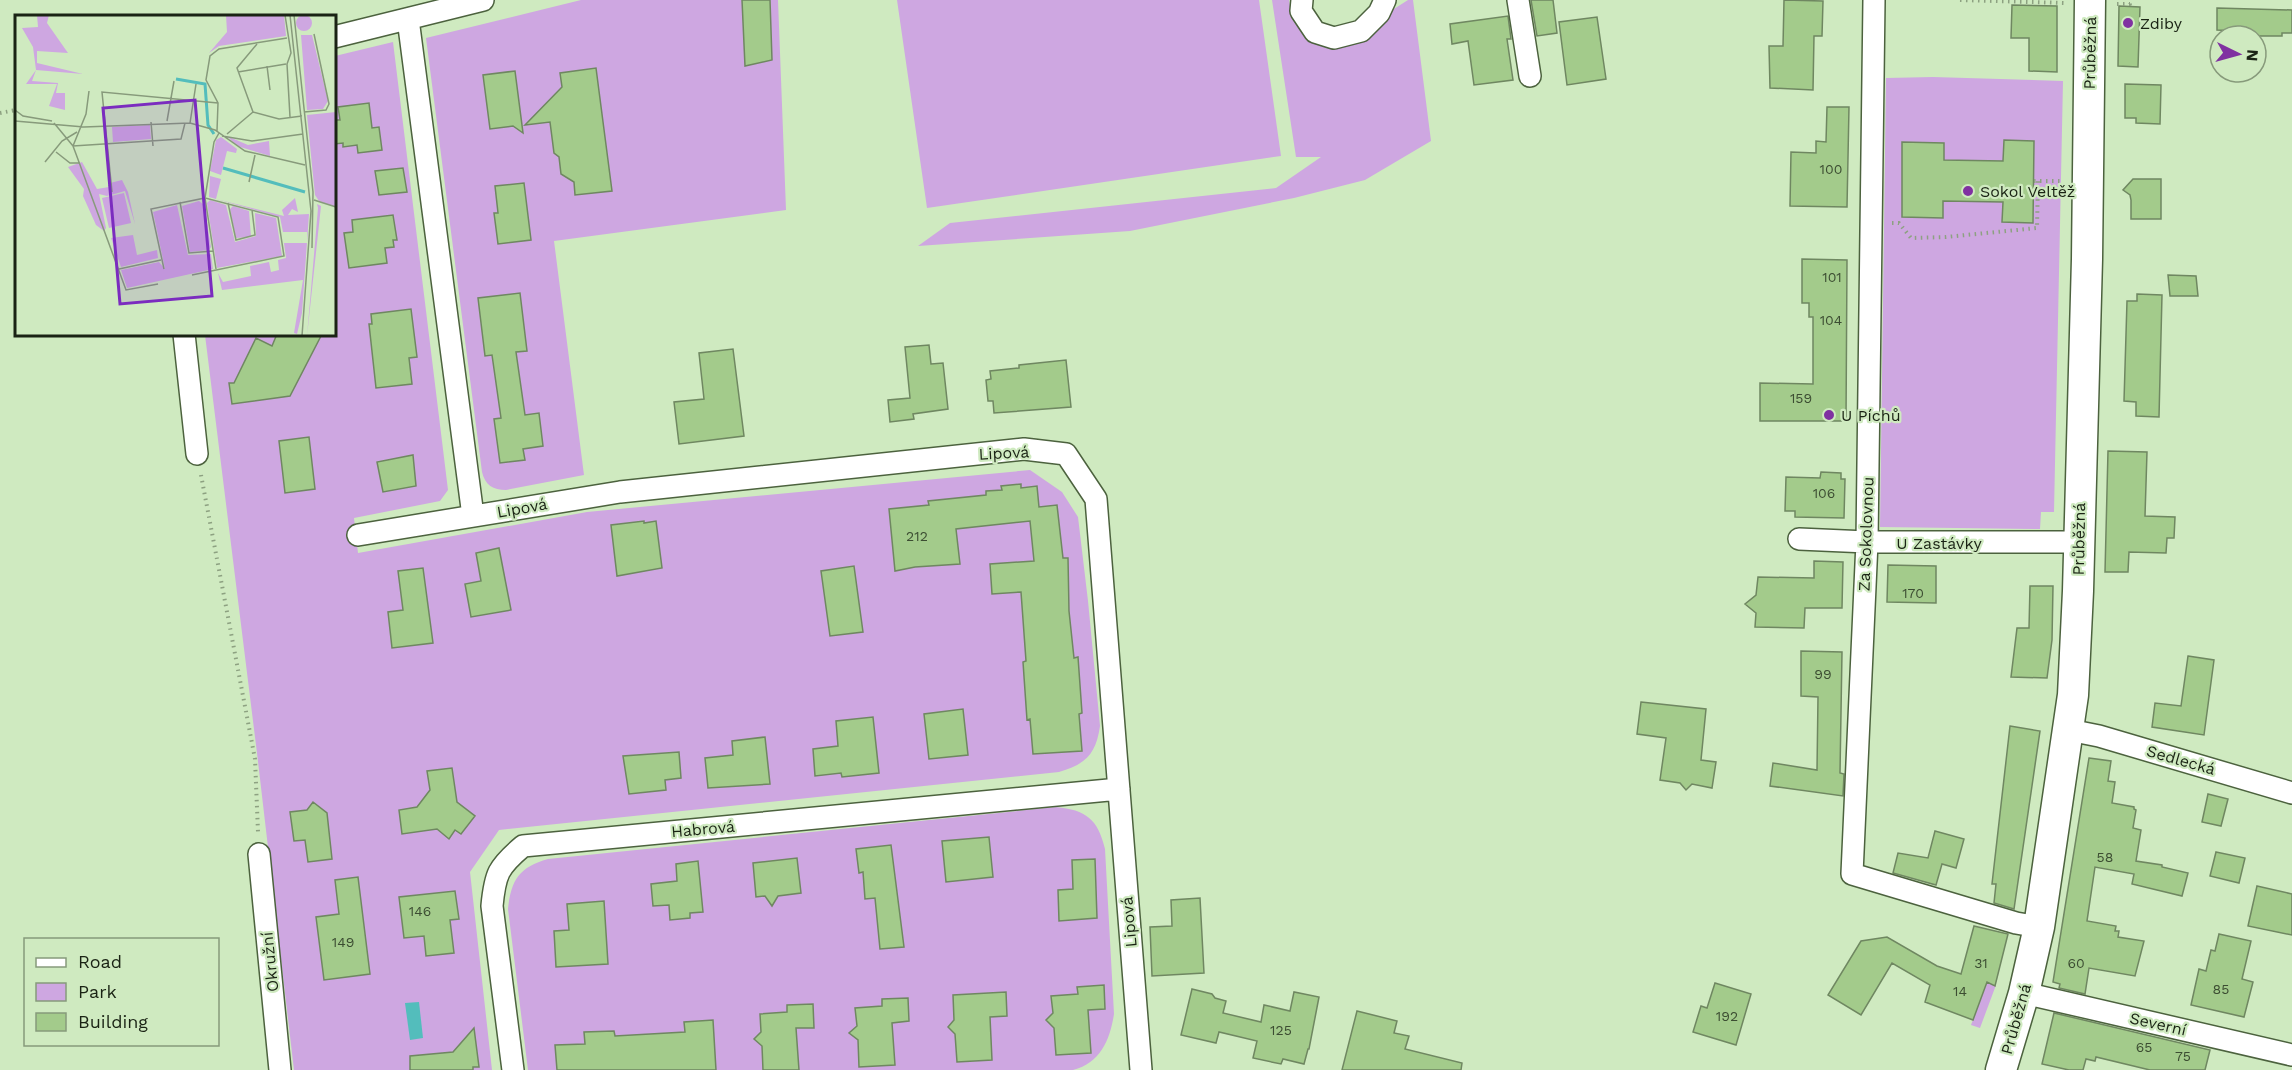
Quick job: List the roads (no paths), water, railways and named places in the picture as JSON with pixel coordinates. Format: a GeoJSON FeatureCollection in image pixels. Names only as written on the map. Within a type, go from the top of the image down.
{"type":"FeatureCollection","features":[{"type":"Feature","properties":{"kind":"street"},"geometry":{"type":"LineString","coordinates":[[336,37],[483,0]]}},
{"type":"Feature","properties":{"kind":"street"},"geometry":{"type":"LineString","coordinates":[[1302,0],[1301,11],[1315,32],[1334,38],[1361,31],[1379,13],[1385,0]]}},
{"type":"Feature","properties":{"kind":"street"},"geometry":{"type":"LineString","coordinates":[[1518,0],[1530,76]]}},
{"type":"Feature","properties":{"kind":"street","name":"Za Sokolovnou"},"geometry":{"type":"LineString","coordinates":[[1874,0],[1867,543],[1852,874],[2016,923],[2039,927]]}},
{"type":"Feature","properties":{"kind":"street","name":"Průběžná"},"geometry":{"type":"LineString","coordinates":[[2001,1070],[2024,993],[2039,927],[2069,730],[2076,649],[2087,259],[2080,1]]}},
{"type":"Feature","properties":{"kind":"street"},"geometry":{"type":"LineString","coordinates":[[408,19],[473,516]]}},
{"type":"Feature","properties":{"kind":"street"},"geometry":{"type":"LineString","coordinates":[[183,336],[197,454]]}},
{"type":"Feature","properties":{"kind":"street","name":"Lipová"},"geometry":{"type":"LineString","coordinates":[[358,535],[620,492],[1024,449],[1066,454],[1096,499],[1141,1070]]}},
{"type":"Feature","properties":{"kind":"street","name":"U Zastávky"},"geometry":{"type":"LineString","coordinates":[[1799,539],[1867,543],[2079,543]]}},
{"type":"Feature","properties":{"kind":"street","name":"Sedlecká"},"geometry":{"type":"LineString","coordinates":[[2069,730],[2100,736],[2292,793]]}},
{"type":"Feature","properties":{"kind":"street","name":"Habrová"},"geometry":{"type":"LineString","coordinates":[[513,1070],[492,906],[494,881],[507,860],[523,846],[1119,789]]}},
{"type":"Feature","properties":{"kind":"street","name":"Okružní"},"geometry":{"type":"LineString","coordinates":[[259,854],[280,1070]]}},
{"type":"Feature","properties":{"kind":"street","name":"Severní"},"geometry":{"type":"LineString","coordinates":[[2024,993],[2292,1055]]}},
{"type":"Feature","properties":{"kind":"street"},"geometry":{"type":"LineString","coordinates":[[2290,1070],[2292,1064]]}},
{"type":"Feature","properties":{"kind":"water"},"geometry":{"type":"Polygon","coordinates":[[[419,1002],[423,1038],[410,1040],[405,1003],[419,1002]]]}},
{"type":"Feature","properties":{"kind":"place","name":"Zdiby"},"geometry":{"type":"Point","coordinates":[2128,23]}},
{"type":"Feature","properties":{"kind":"place","name":"Sokol Veltěž"},"geometry":{"type":"Point","coordinates":[1968,191]}},
{"type":"Feature","properties":{"kind":"place","name":"U Píchů"},"geometry":{"type":"Point","coordinates":[1829,415]}}]}
